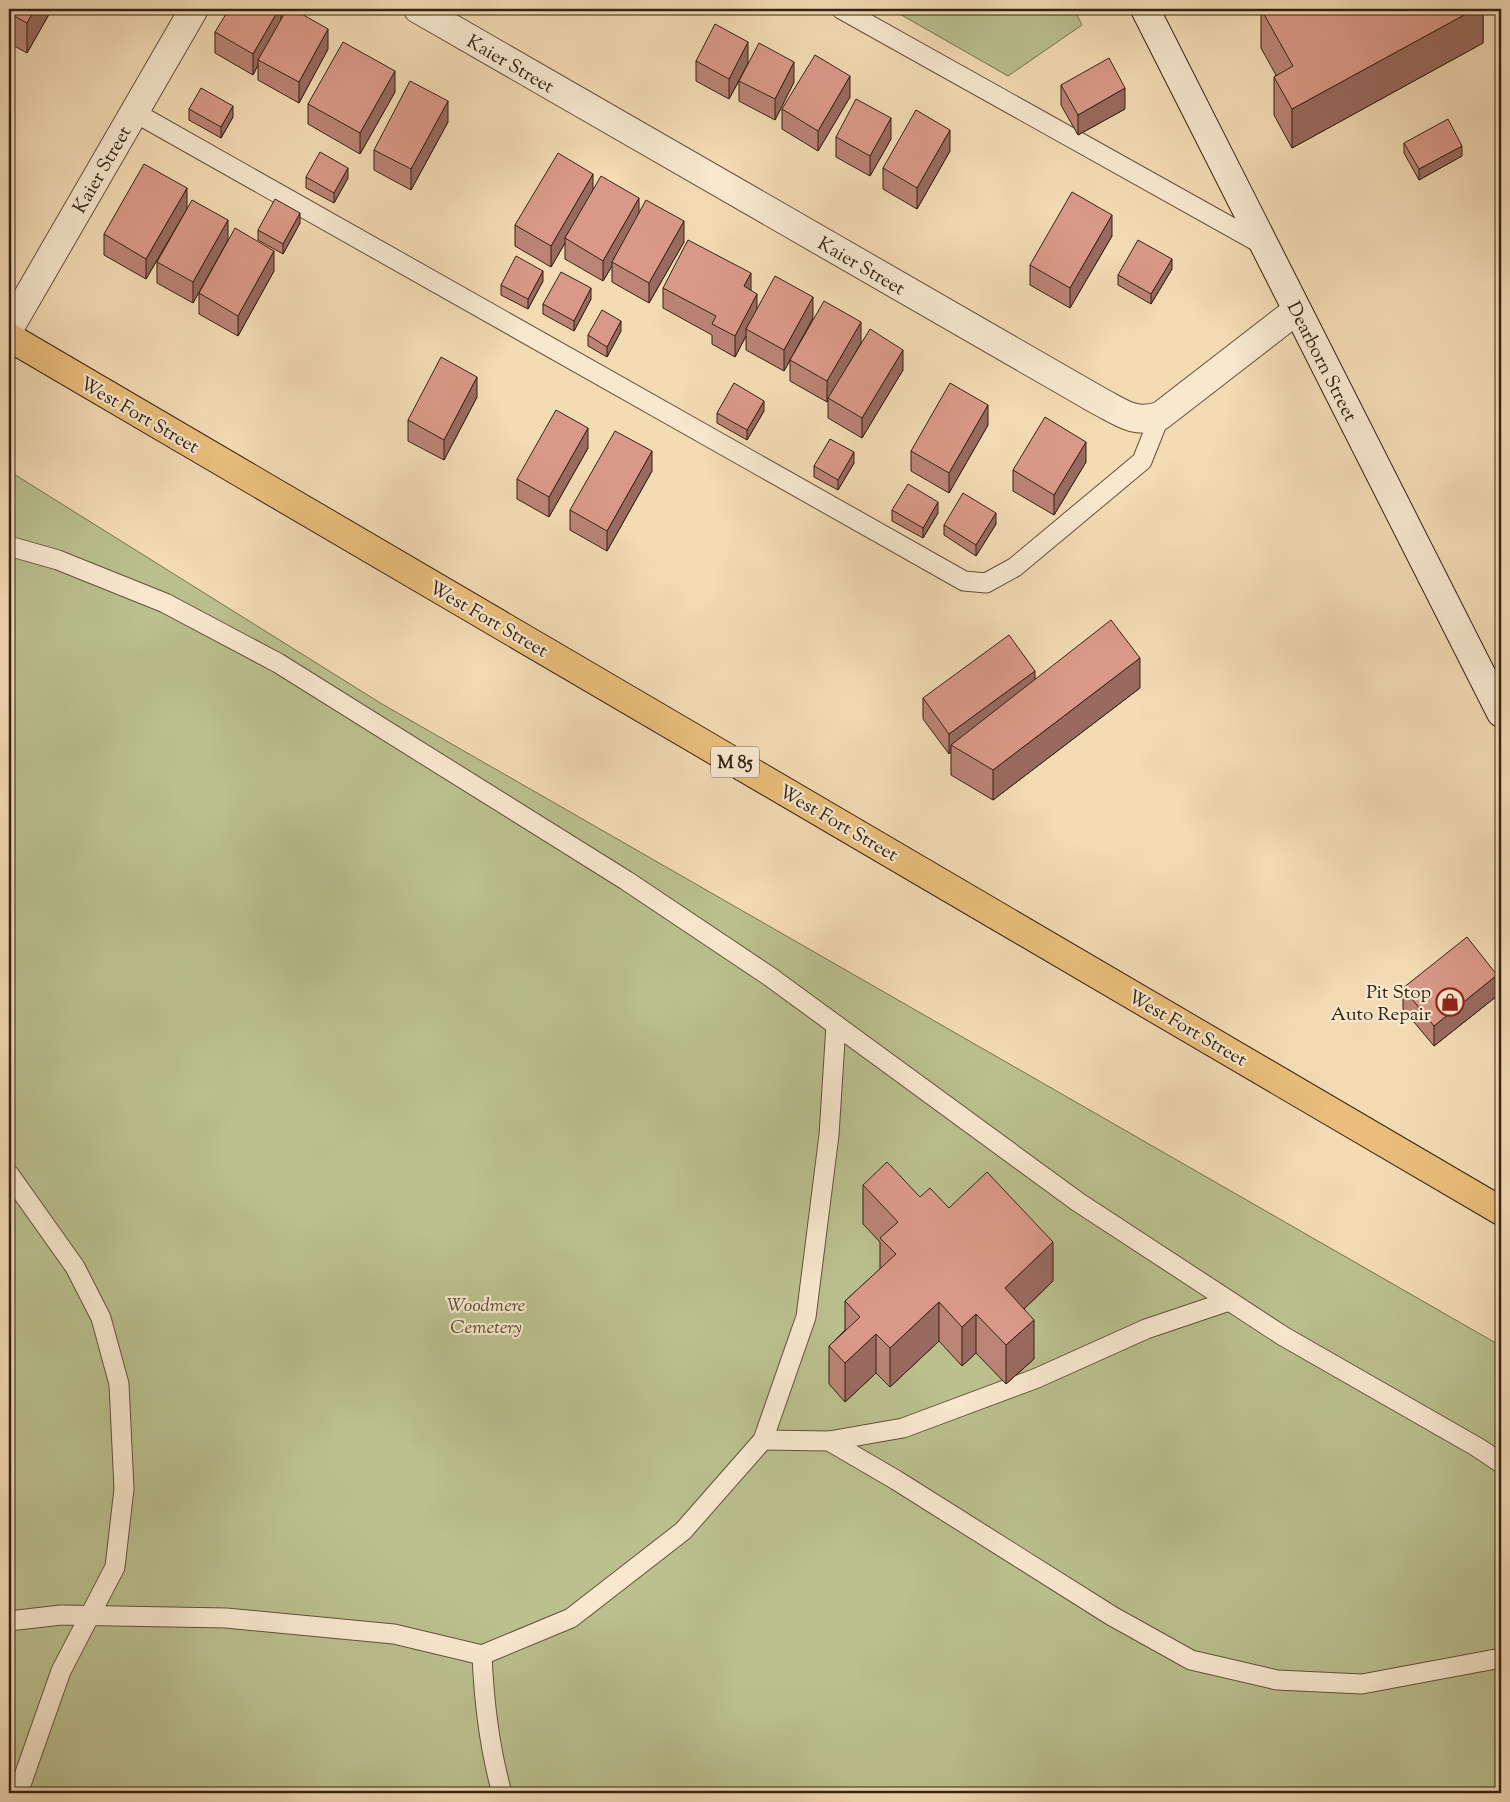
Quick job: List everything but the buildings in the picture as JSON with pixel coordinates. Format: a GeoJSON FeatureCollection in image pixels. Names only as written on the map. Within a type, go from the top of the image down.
{"type":"FeatureCollection","features":[{"type":"Feature","properties":{"kind":"main road","name":"West Fort Street"},"geometry":{"type":"LineString","coordinates":[[9,337],[1501,1211]]}},
{"type":"Feature","properties":{"kind":"street","name":"Kaier Street"},"geometry":{"type":"LineString","coordinates":[[9,329],[194,9]]}},
{"type":"Feature","properties":{"kind":"street","name":"Kaier Street"},"geometry":{"type":"LineString","coordinates":[[418,9],[1099,401],[1134,419],[1146,420],[1160,416]]}},
{"type":"Feature","properties":{"kind":"street","name":"Dearborn Street"},"geometry":{"type":"LineString","coordinates":[[1145,9],[1501,713]]}},
{"type":"Feature","properties":{"kind":"street"},"geometry":{"type":"LineString","coordinates":[[1160,416],[1297,310]]}},
{"type":"Feature","properties":{"kind":"lane"},"geometry":{"type":"LineString","coordinates":[[841,9],[1265,246]]}},
{"type":"Feature","properties":{"kind":"lane"},"geometry":{"type":"LineString","coordinates":[[134,112],[964,581],[986,583],[1016,567],[1142,461],[1160,416]]}},
{"type":"Feature","properties":{"kind":"lane"},"geometry":{"type":"LineString","coordinates":[[9,546],[58,560],[165,602],[278,663],[628,881],[769,976],[1078,1202],[1229,1301],[1283,1336],[1477,1447],[1501,1463]]}},
{"type":"Feature","properties":{"kind":"lane"},"geometry":{"type":"LineString","coordinates":[[9,1621],[61,1615],[226,1618],[384,1633],[482,1655],[571,1618],[683,1531],[763,1440],[806,1317],[829,1135],[836,1025]]}},
{"type":"Feature","properties":{"kind":"lane"},"geometry":{"type":"LineString","coordinates":[[9,1174],[75,1267],[101,1318],[119,1384],[124,1488],[115,1567],[61,1671],[18,1793]]}},
{"type":"Feature","properties":{"kind":"lane"},"geometry":{"type":"LineString","coordinates":[[763,1440],[829,1441],[903,1428],[1037,1378],[1146,1329],[1229,1301]]}},
{"type":"Feature","properties":{"kind":"lane"},"geometry":{"type":"LineString","coordinates":[[829,1441],[896,1480],[1112,1616],[1191,1660],[1278,1680],[1362,1684],[1501,1658]]}},
{"type":"Feature","properties":{"kind":"lane"},"geometry":{"type":"LineString","coordinates":[[482,1655],[484,1708],[493,1762],[502,1793]]}},
{"type":"Feature","properties":{"kind":"green space"},"geometry":{"type":"Polygon","coordinates":[[[891,9],[1074,9],[1082,25],[1008,76],[891,9]]]}},
{"type":"Feature","properties":{"kind":"green space","name":"Woodmere Cemetery"},"geometry":{"type":"Polygon","coordinates":[[[9,471],[382,704],[1501,1346],[1501,1793],[9,1793],[9,471]]]}},
{"type":"Feature","properties":{"kind":"place","name":"Pit Stop Auto Repair"},"geometry":{"type":"Point","coordinates":[1450,1002]}}]}
